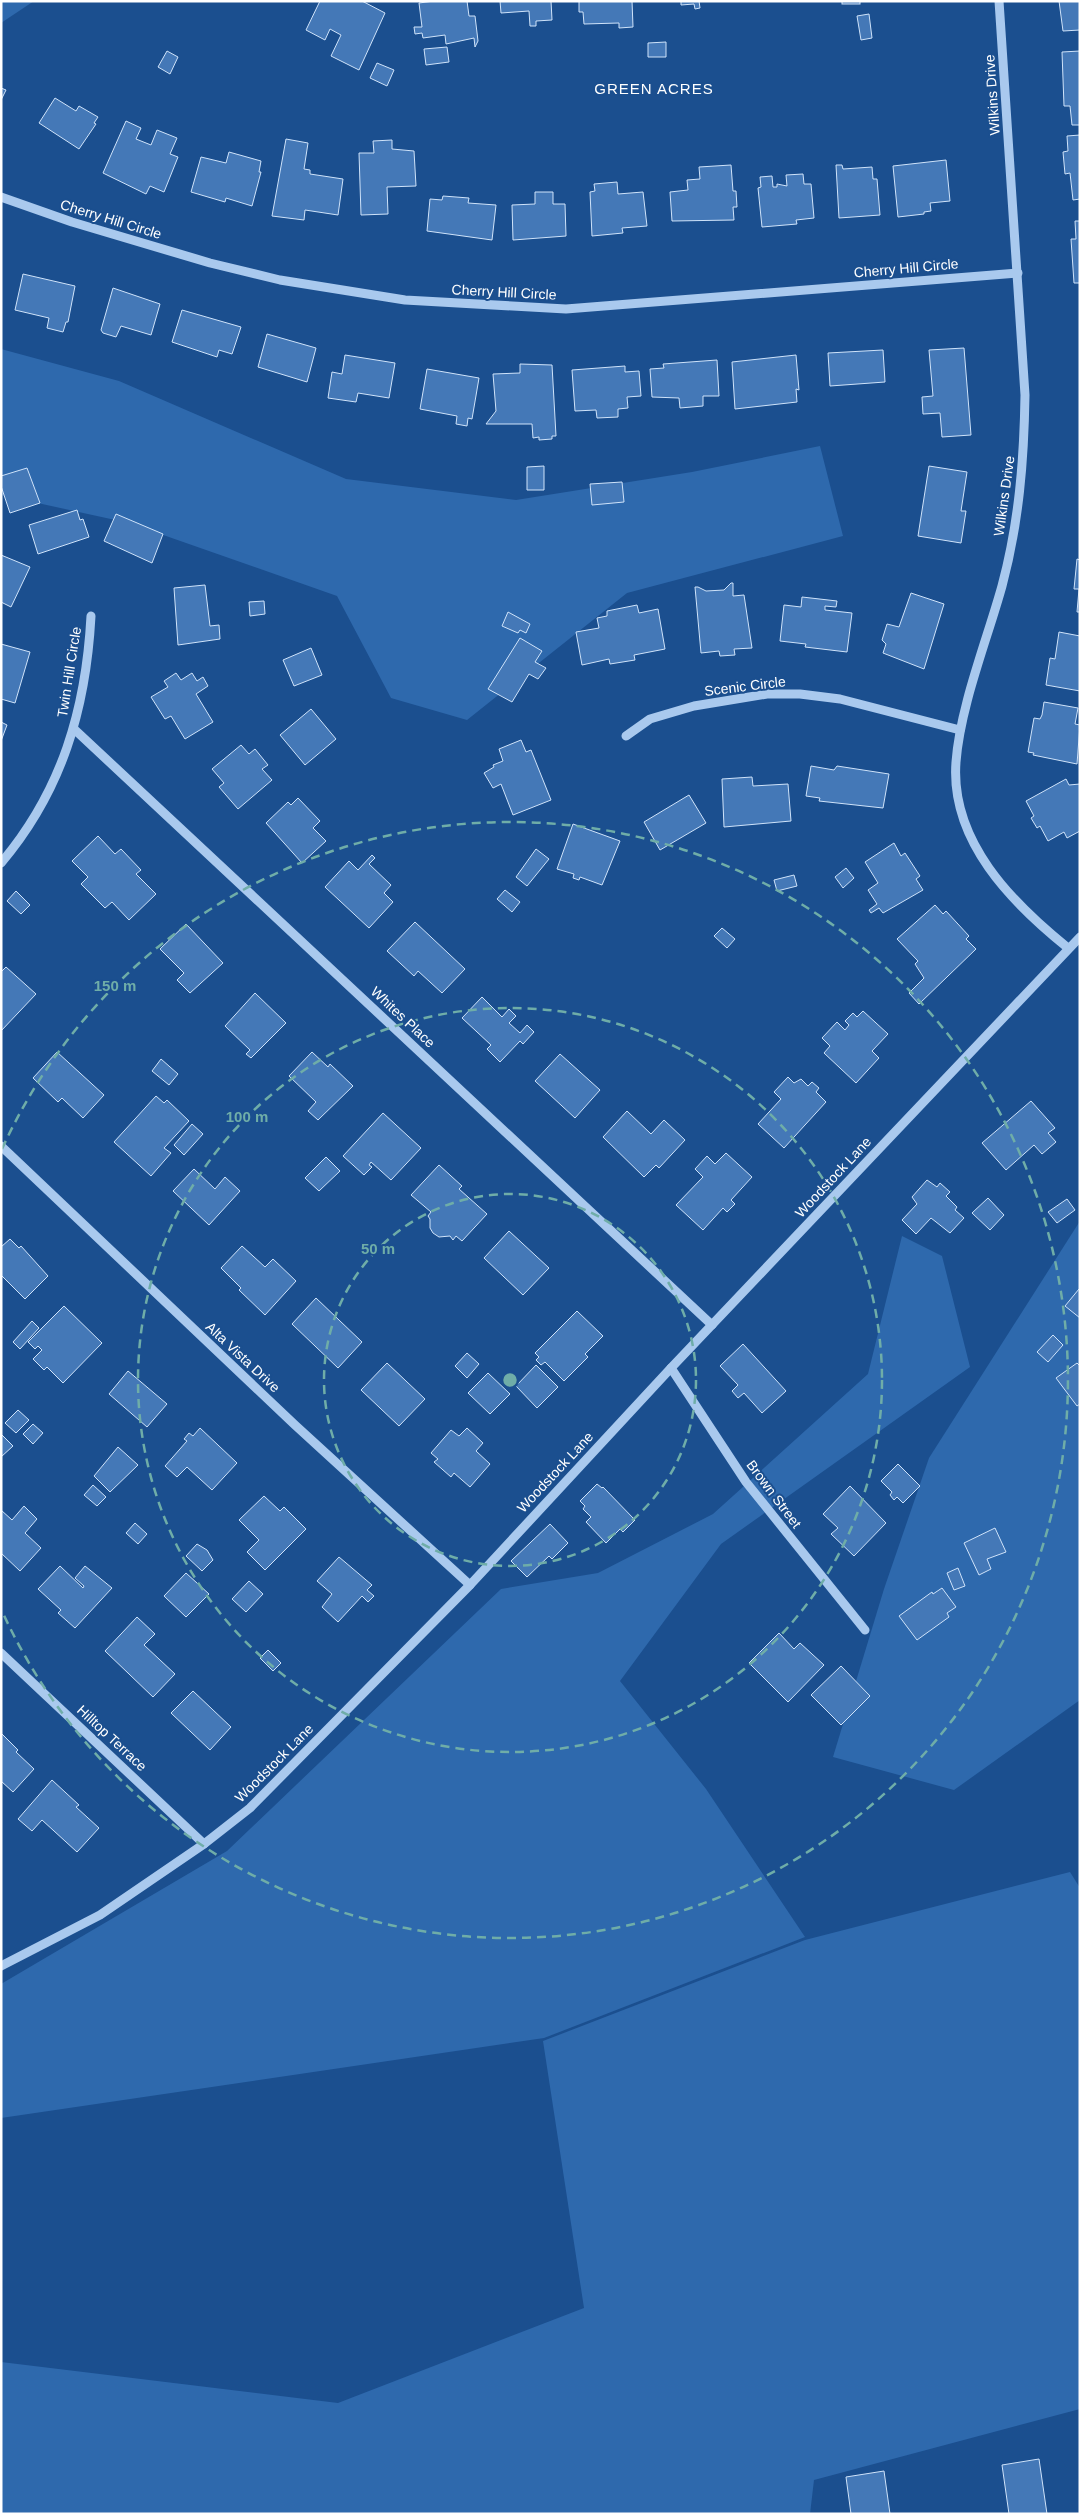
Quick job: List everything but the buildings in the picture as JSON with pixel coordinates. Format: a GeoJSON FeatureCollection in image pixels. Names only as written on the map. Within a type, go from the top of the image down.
{"type":"FeatureCollection","features":[{"type":"Feature","properties":{"kind":"street","name":"Wilkins Drive"},"geometry":{"type":"LineString","coordinates":[[999,1],[1025,395],[1024,456],[1017,518],[1003,584],[960,730],[956,763],[958,794],[965,825],[980,853],[1004,888],[1032,919],[1068,948]]}},
{"type":"Feature","properties":{"kind":"street","name":"Cherry Hill Circle"},"geometry":{"type":"LineString","coordinates":[[1,197],[72,222],[210,263],[280,280],[405,300],[566,309],[1018,273]]}},
{"type":"Feature","properties":{"kind":"street","name":"Twin Hill Circle"},"geometry":{"type":"LineString","coordinates":[[1,863],[38,811],[59,770],[74,729],[82,700],[89,654],[91,616]]}},
{"type":"Feature","properties":{"kind":"street","name":"Scenic Circle"},"geometry":{"type":"LineString","coordinates":[[626,736],[650,719],[694,706],[767,694],[800,694],[840,699],[960,730]]}},
{"type":"Feature","properties":{"kind":"street","name":"Whites Place"},"geometry":{"type":"LineString","coordinates":[[74,729],[712,1324]]}},
{"type":"Feature","properties":{"kind":"street","name":"Woodstock Lane"},"geometry":{"type":"LineString","coordinates":[[1,1966],[100,1915],[204,1844],[250,1808],[470,1585],[712,1324],[1080,937]]}},
{"type":"Feature","properties":{"kind":"street","name":"Alta Vista Drive"},"geometry":{"type":"LineString","coordinates":[[1,1146],[295,1425],[470,1585]]}},
{"type":"Feature","properties":{"kind":"street","name":"Brown Street"},"geometry":{"type":"LineString","coordinates":[[671,1368],[746,1482],[865,1630]]}},
{"type":"Feature","properties":{"kind":"street","name":"Hilltop Terrace"},"geometry":{"type":"LineString","coordinates":[[1,1653],[204,1844]]}},
{"type":"Feature","properties":{"kind":"shaded area"},"geometry":{"type":"Polygon","coordinates":[[[1,1],[34,1],[1,23],[1,1]]]}},
{"type":"Feature","properties":{"kind":"shaded area"},"geometry":{"type":"Polygon","coordinates":[[[1,349],[119,381],[346,479],[516,500],[692,472],[820,446],[843,536],[627,593],[467,720],[391,698],[337,596],[129,523],[1,495],[1,349]]]}},
{"type":"Feature","properties":{"kind":"shaded area"},"geometry":{"type":"Polygon","coordinates":[[[1080,1221],[1080,1700],[954,1790],[833,1757],[884,1589],[929,1458],[1080,1221]]]}},
{"type":"Feature","properties":{"kind":"shaded area"},"geometry":{"type":"Polygon","coordinates":[[[902,1236],[942,1256],[970,1367],[721,1544],[620,1681],[706,1789],[805,1937],[544,2038],[1,2118],[1,1984],[227,1851],[501,1589],[598,1573],[713,1514],[868,1374],[902,1236]]]}},
{"type":"Feature","properties":{"kind":"shaded area"},"geometry":{"type":"Polygon","coordinates":[[[1070,1872],[1080,1888],[1080,2409],[814,2480],[810,2514],[1,2514],[1,2362],[338,2403],[584,2308],[543,2041],[805,1940],[1070,1872]]]}},
{"type":"Feature","properties":{"kind":"district","name":"GREEN ACRES"},"geometry":{"type":"Point","coordinates":[654,89]}}]}
